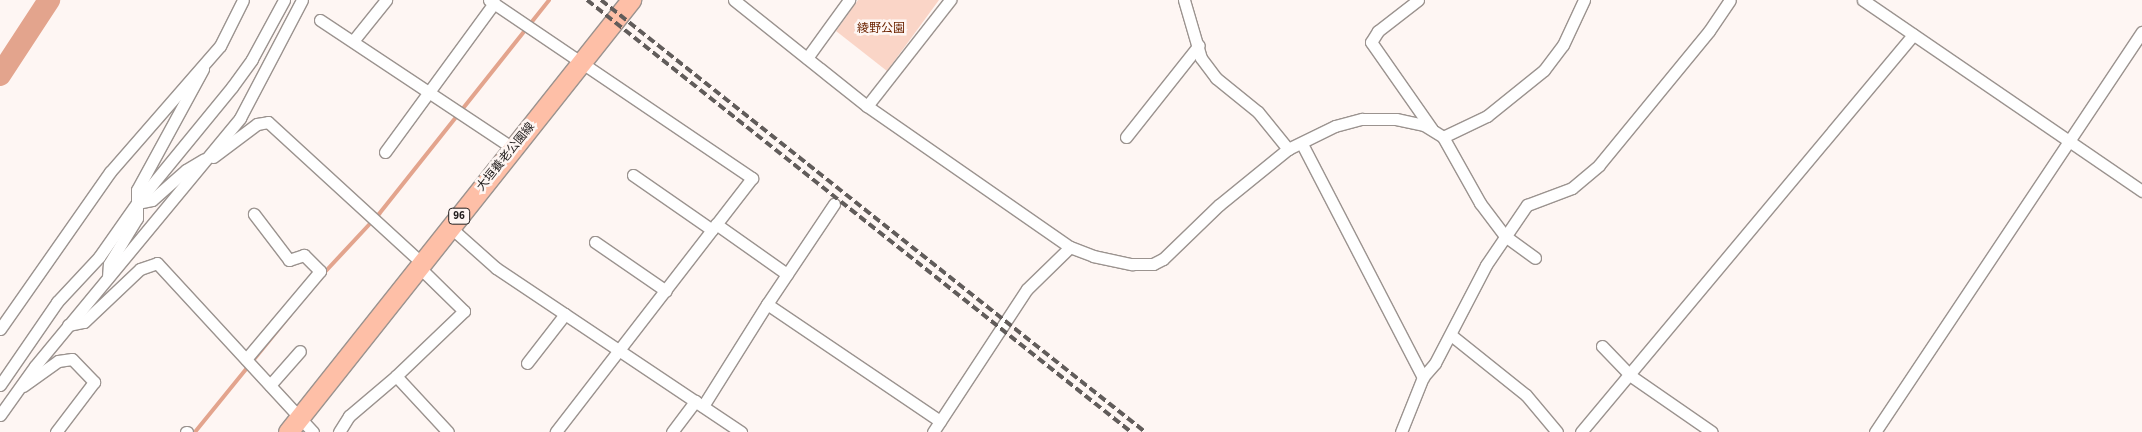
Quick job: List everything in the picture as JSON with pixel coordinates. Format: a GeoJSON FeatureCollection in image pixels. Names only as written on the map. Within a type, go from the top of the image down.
{"type":"FeatureCollection","features":[{"type":"Feature","properties":{"kind":"main road","name":"大垣養老公園線"},"geometry":{"type":"LineString","coordinates":[[294,425],[631,0]]}},
{"type":"Feature","properties":{"kind":"street"},"geometry":{"type":"LineString","coordinates":[[0,329],[110,172],[211,54],[230,29],[243,0]]}},
{"type":"Feature","properties":{"kind":"street"},"geometry":{"type":"LineString","coordinates":[[0,386],[57,302],[99,257],[137,203],[232,87],[252,59],[284,0]]}},
{"type":"Feature","properties":{"kind":"street"},"geometry":{"type":"LineString","coordinates":[[0,415],[68,325],[210,157],[249,104],[302,0]]}},
{"type":"Feature","properties":{"kind":"street"},"geometry":{"type":"LineString","coordinates":[[353,41],[386,0]]}},
{"type":"Feature","properties":{"kind":"street"},"geometry":{"type":"LineString","coordinates":[[734,0],[867,106],[1070,247],[1093,256],[1132,264],[1153,264],[1164,259],[1213,211],[1288,149],[1302,144],[1335,126],[1362,119],[1396,119],[1432,129]]}},
{"type":"Feature","properties":{"kind":"street"},"geometry":{"type":"LineString","coordinates":[[807,58],[849,0]]}},
{"type":"Feature","properties":{"kind":"street"},"geometry":{"type":"LineString","coordinates":[[867,106],[950,0]]}},
{"type":"Feature","properties":{"kind":"street"},"geometry":{"type":"LineString","coordinates":[[1184,0],[1199,45],[1201,58],[1216,78],[1258,112],[1288,149]]}},
{"type":"Feature","properties":{"kind":"street"},"geometry":{"type":"LineString","coordinates":[[1418,0],[1378,31],[1371,42],[1432,129],[1443,137],[1480,203],[1505,236],[1536,258]]}},
{"type":"Feature","properties":{"kind":"street"},"geometry":{"type":"LineString","coordinates":[[1443,137],[1486,116],[1544,70],[1563,44],[1584,0]]}},
{"type":"Feature","properties":{"kind":"street"},"geometry":{"type":"LineString","coordinates":[[1401,432],[1423,377],[1435,364],[1486,265],[1527,205],[1572,188],[1599,165],[1709,30],[1730,0]]}},
{"type":"Feature","properties":{"kind":"street"},"geometry":{"type":"LineString","coordinates":[[1863,0],[2142,191]]}},
{"type":"Feature","properties":{"kind":"street"},"geometry":{"type":"LineString","coordinates":[[384,152],[492,2],[752,178],[556,432]]}},
{"type":"Feature","properties":{"kind":"street"},"geometry":{"type":"LineString","coordinates":[[320,20],[513,148]]}},
{"type":"Feature","properties":{"kind":"street"},"geometry":{"type":"LineString","coordinates":[[1876,432],[2142,32]]}},
{"type":"Feature","properties":{"kind":"street"},"geometry":{"type":"LineString","coordinates":[[1582,432],[1631,376],[1913,35]]}},
{"type":"Feature","properties":{"kind":"street"},"geometry":{"type":"LineString","coordinates":[[1126,138],[1199,45]]}},
{"type":"Feature","properties":{"kind":"street"},"geometry":{"type":"LineString","coordinates":[[108,278],[109,264],[137,218],[137,190],[211,54]]}},
{"type":"Feature","properties":{"kind":"street"},"geometry":{"type":"LineString","coordinates":[[137,203],[152,200],[186,170],[210,157],[222,154],[257,124],[268,122],[420,265],[464,311],[396,376],[349,416],[339,432]]}},
{"type":"Feature","properties":{"kind":"street"},"geometry":{"type":"LineString","coordinates":[[1302,144],[1423,377]]}},
{"type":"Feature","properties":{"kind":"street"},"geometry":{"type":"LineString","coordinates":[[633,176],[787,274]]}},
{"type":"Feature","properties":{"kind":"street"},"geometry":{"type":"LineString","coordinates":[[672,432],[699,404],[834,204]]}},
{"type":"Feature","properties":{"kind":"street"},"geometry":{"type":"LineString","coordinates":[[246,359],[320,271],[304,255],[289,260],[254,214]]}},
{"type":"Feature","properties":{"kind":"street"},"geometry":{"type":"LineString","coordinates":[[450,227],[496,268],[741,432]]}},
{"type":"Feature","properties":{"kind":"street"},"geometry":{"type":"LineString","coordinates":[[595,242],[666,291]]}},
{"type":"Feature","properties":{"kind":"street"},"geometry":{"type":"LineString","coordinates":[[933,432],[1027,289],[1070,247]]}},
{"type":"Feature","properties":{"kind":"street"},"geometry":{"type":"LineString","coordinates":[[68,325],[84,322],[140,269],[157,263],[270,385],[294,425],[313,432]]}},
{"type":"Feature","properties":{"kind":"street"},"geometry":{"type":"LineString","coordinates":[[767,304],[940,421]]}},
{"type":"Feature","properties":{"kind":"street"},"geometry":{"type":"LineString","coordinates":[[527,363],[565,314]]}},
{"type":"Feature","properties":{"kind":"street"},"geometry":{"type":"LineString","coordinates":[[1451,335],[1526,395],[1557,432]]}},
{"type":"Feature","properties":{"kind":"street"},"geometry":{"type":"LineString","coordinates":[[1602,346],[1631,376],[1712,432]]}},
{"type":"Feature","properties":{"kind":"street"},"geometry":{"type":"LineString","coordinates":[[270,385],[300,351]]}},
{"type":"Feature","properties":{"kind":"street"},"geometry":{"type":"LineString","coordinates":[[21,387],[30,384],[58,361],[72,359],[94,382],[56,432]]}},
{"type":"Feature","properties":{"kind":"street"},"geometry":{"type":"LineString","coordinates":[[396,376],[448,432]]}},
{"type":"Feature","properties":{"kind":"green space","name":"綾野公園"},"geometry":{"type":"Polygon","coordinates":[[[858,0],[939,0],[887,71],[836,31],[858,0]]]}},
{"type":"Feature","properties":{"kind":"waterway"},"geometry":{"type":"LineString","coordinates":[[0,75],[49,0]]}},
{"type":"Feature","properties":{"kind":"waterway"},"geometry":{"type":"LineString","coordinates":[[324,273],[379,214],[549,0]]}},
{"type":"Feature","properties":{"kind":"waterway"},"geometry":{"type":"LineString","coordinates":[[195,432],[290,315]]}},
{"type":"Feature","properties":{"kind":"railway"},"geometry":{"type":"LineString","coordinates":[[587,0],[1131,432]]}},
{"type":"Feature","properties":{"kind":"railway"},"geometry":{"type":"LineString","coordinates":[[601,0],[1145,432]]}}]}
